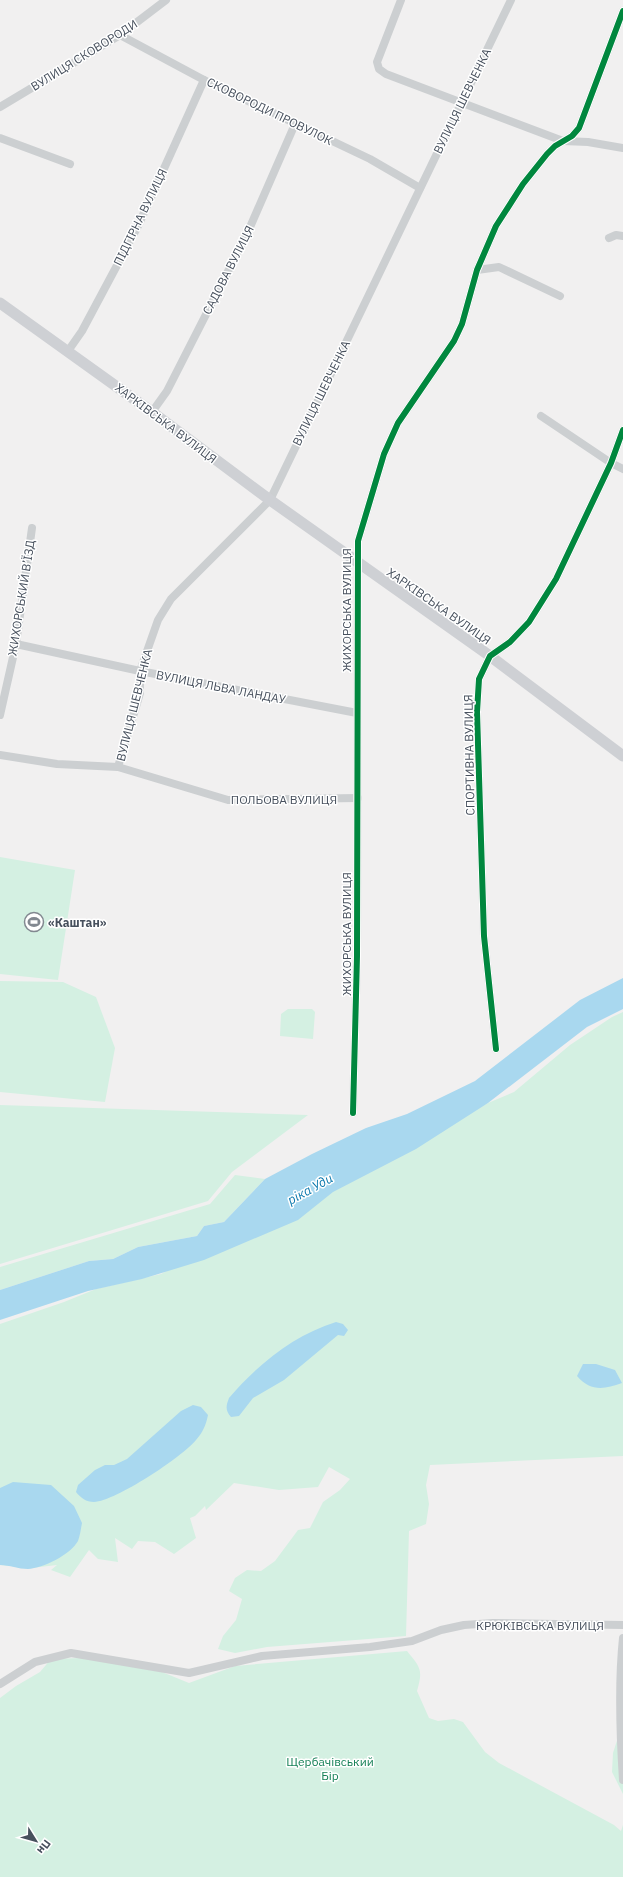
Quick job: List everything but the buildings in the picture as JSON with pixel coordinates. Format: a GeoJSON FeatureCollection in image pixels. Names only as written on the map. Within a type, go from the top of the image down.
{"type":"FeatureCollection","features":[{"type":"Feature","properties":{"kind":"main road","name":"ХАРКІВСЬКА ВУЛИЦЯ"},"geometry":{"type":"LineString","coordinates":[[0,303],[68,350],[270,500],[490,656],[623,756]]}},
{"type":"Feature","properties":{"kind":"street","name":"ВУЛИЦЯ СКОВОРОДИ"},"geometry":{"type":"LineString","coordinates":[[0,107],[120,35],[166,0]]}},
{"type":"Feature","properties":{"kind":"street"},"geometry":{"type":"LineString","coordinates":[[401,0],[377,62],[379,69],[386,74],[563,142],[588,142],[623,148]]}},
{"type":"Feature","properties":{"kind":"street","name":"ВУЛИЦЯ ШЕВЧЕНКА"},"geometry":{"type":"LineString","coordinates":[[118,767],[140,693],[140,671],[158,620],[171,599],[270,500],[511,0]]}},
{"type":"Feature","properties":{"kind":"street","name":"ЖИХОРСЬКА ВУЛИЦЯ"},"geometry":{"type":"LineString","coordinates":[[353,1113],[357,964],[358,572],[356,561],[358,541],[384,454],[398,423],[454,340],[462,324],[477,270],[496,226],[523,184],[547,154],[572,136],[579,128],[623,11]]}},
{"type":"Feature","properties":{"kind":"street","name":"СКОВОРОДИ ПРОВУЛОК"},"geometry":{"type":"LineString","coordinates":[[120,35],[204,80],[370,159],[420,188]]}},
{"type":"Feature","properties":{"kind":"street","name":"ПІДГІРНА ВУЛИЦЯ"},"geometry":{"type":"LineString","coordinates":[[68,350],[82,331],[138,226],[204,80]]}},
{"type":"Feature","properties":{"kind":"street","name":"САДОВА ВУЛИЦЯ"},"geometry":{"type":"LineString","coordinates":[[152,412],[167,391],[247,234],[296,124]]}},
{"type":"Feature","properties":{"kind":"street"},"geometry":{"type":"LineString","coordinates":[[0,138],[70,164]]}},
{"type":"Feature","properties":{"kind":"street"},"geometry":{"type":"LineString","coordinates":[[609,238],[616,235],[623,236]]}},
{"type":"Feature","properties":{"kind":"street"},"geometry":{"type":"LineString","coordinates":[[477,270],[499,267],[560,296]]}},
{"type":"Feature","properties":{"kind":"street"},"geometry":{"type":"LineString","coordinates":[[541,416],[611,463],[623,468]]}},
{"type":"Feature","properties":{"kind":"street","name":"СПОРТИВНА ВУЛИЦЯ"},"geometry":{"type":"LineString","coordinates":[[496,1049],[484,936],[477,712],[479,679],[490,656],[510,642],[529,622],[556,579],[611,463],[623,430]]}},
{"type":"Feature","properties":{"kind":"street","name":"ЖИХОРСЬКИЙ В’ЇЗД"},"geometry":{"type":"LineString","coordinates":[[0,715],[16,644],[32,528]]}},
{"type":"Feature","properties":{"kind":"street","name":"ВУЛИЦЯ ЛЬВА ЛАНДАУ"},"geometry":{"type":"LineString","coordinates":[[16,644],[140,671],[357,713]]}},
{"type":"Feature","properties":{"kind":"street","name":"ПОЛЬОВА ВУЛИЦЯ"},"geometry":{"type":"LineString","coordinates":[[0,755],[57,764],[118,767],[228,800],[358,798]]}},
{"type":"Feature","properties":{"kind":"street","name":"КРЮКІВСЬКА ВУЛИЦЯ"},"geometry":{"type":"LineString","coordinates":[[0,1684],[35,1662],[70,1653],[189,1673],[262,1656],[370,1647],[412,1641],[441,1630],[493,1623],[623,1625]]}},
{"type":"Feature","properties":{"kind":"street"},"geometry":{"type":"LineString","coordinates":[[623,1638],[620,1661],[620,1739],[623,1780]]}},
{"type":"Feature","properties":{"kind":"green space","name":"«Каштан»"},"geometry":{"type":"Polygon","coordinates":[[[0,857],[75,870],[58,980],[0,974],[0,857]]]}},
{"type":"Feature","properties":{"kind":"green space"},"geometry":{"type":"Polygon","coordinates":[[[0,981],[63,982],[96,997],[115,1048],[105,1102],[0,1092],[0,981]]]}},
{"type":"Feature","properties":{"kind":"green space"},"geometry":{"type":"Polygon","coordinates":[[[288,1009],[312,1009],[315,1012],[313,1039],[280,1036],[281,1014],[288,1009]]]}},
{"type":"Feature","properties":{"kind":"green space"},"geometry":{"type":"Polygon","coordinates":[[[623,1012],[623,1456],[430,1465],[426,1485],[429,1504],[426,1524],[409,1531],[406,1636],[267,1647],[235,1653],[218,1649],[223,1636],[236,1620],[242,1599],[229,1591],[235,1578],[247,1570],[261,1571],[275,1561],[298,1530],[310,1528],[323,1502],[340,1490],[350,1479],[329,1467],[318,1487],[279,1490],[234,1483],[206,1510],[205,1506],[195,1516],[190,1518],[196,1538],[174,1554],[155,1542],[138,1541],[132,1549],[115,1538],[118,1562],[98,1559],[89,1550],[70,1577],[51,1570],[57,1565],[31,1568],[0,1565],[0,1324],[64,1302],[96,1289],[161,1274],[488,1103],[514,1092],[570,1045],[612,1017],[623,1012]]]}},
{"type":"Feature","properties":{"kind":"green space"},"geometry":{"type":"Polygon","coordinates":[[[0,1105],[308,1115],[232,1172],[208,1201],[0,1264],[0,1105]]]}},
{"type":"Feature","properties":{"kind":"green space"},"geometry":{"type":"Polygon","coordinates":[[[235,1175],[265,1179],[224,1222],[204,1226],[197,1236],[138,1247],[113,1259],[89,1261],[0,1290],[0,1267],[210,1204],[235,1175]]]}},
{"type":"Feature","properties":{"kind":"green space","name":"Щербачівський Бір"},"geometry":{"type":"Polygon","coordinates":[[[407,1651],[420,1670],[417,1691],[429,1718],[438,1721],[454,1719],[463,1722],[485,1752],[499,1763],[614,1825],[621,1831],[623,1825],[623,1877],[0,1877],[0,1698],[16,1686],[40,1672],[51,1659],[81,1658],[162,1672],[189,1683],[235,1666],[407,1651]]]}},
{"type":"Feature","properties":{"kind":"green space"},"geometry":{"type":"Polygon","coordinates":[[[623,1722],[623,1794],[612,1772],[613,1753],[623,1722]]]}},
{"type":"Feature","properties":{"kind":"water","name":"ріка Уди"},"geometry":{"type":"Polygon","coordinates":[[[623,978],[623,1009],[587,1027],[488,1103],[416,1149],[333,1192],[298,1220],[204,1260],[142,1279],[88,1291],[0,1320],[0,1290],[89,1261],[113,1259],[138,1247],[197,1236],[204,1226],[224,1222],[265,1179],[366,1128],[407,1114],[475,1081],[580,1000],[623,978]]]}},
{"type":"Feature","properties":{"kind":"water"},"geometry":{"type":"Polygon","coordinates":[[[336,1322],[343,1324],[348,1330],[344,1336],[338,1335],[284,1380],[253,1398],[239,1416],[231,1417],[227,1408],[229,1398],[265,1362],[291,1343],[336,1322]]]}},
{"type":"Feature","properties":{"kind":"water"},"geometry":{"type":"Polygon","coordinates":[[[583,1364],[596,1364],[615,1370],[622,1383],[603,1388],[592,1387],[577,1376],[583,1364]]]}},
{"type":"Feature","properties":{"kind":"water"},"geometry":{"type":"Polygon","coordinates":[[[193,1405],[201,1407],[208,1415],[206,1422],[196,1440],[177,1457],[148,1477],[104,1500],[94,1502],[89,1501],[82,1498],[76,1492],[78,1485],[95,1470],[105,1465],[114,1465],[127,1459],[181,1411],[193,1405]]]}},
{"type":"Feature","properties":{"kind":"water"},"geometry":{"type":"Polygon","coordinates":[[[13,1482],[51,1485],[74,1506],[82,1523],[80,1534],[78,1541],[63,1556],[41,1566],[28,1569],[0,1565],[0,1488],[13,1482]]]}},
{"type":"Feature","properties":{"kind":"cycle path"},"geometry":{"type":"LineString","coordinates":[[353,1113],[357,956],[358,541],[384,454],[398,423],[454,341],[462,324],[477,270],[496,226],[523,184],[547,154],[555,146],[572,136],[579,128],[623,11]]}},
{"type":"Feature","properties":{"kind":"cycle path"},"geometry":{"type":"LineString","coordinates":[[496,1049],[484,936],[477,712],[479,679],[490,656],[510,642],[529,622],[556,579],[611,463],[623,430]]}},
{"type":"Feature","properties":{"kind":"place","name":"«Каштан»"},"geometry":{"type":"Point","coordinates":[34,922]}}]}
